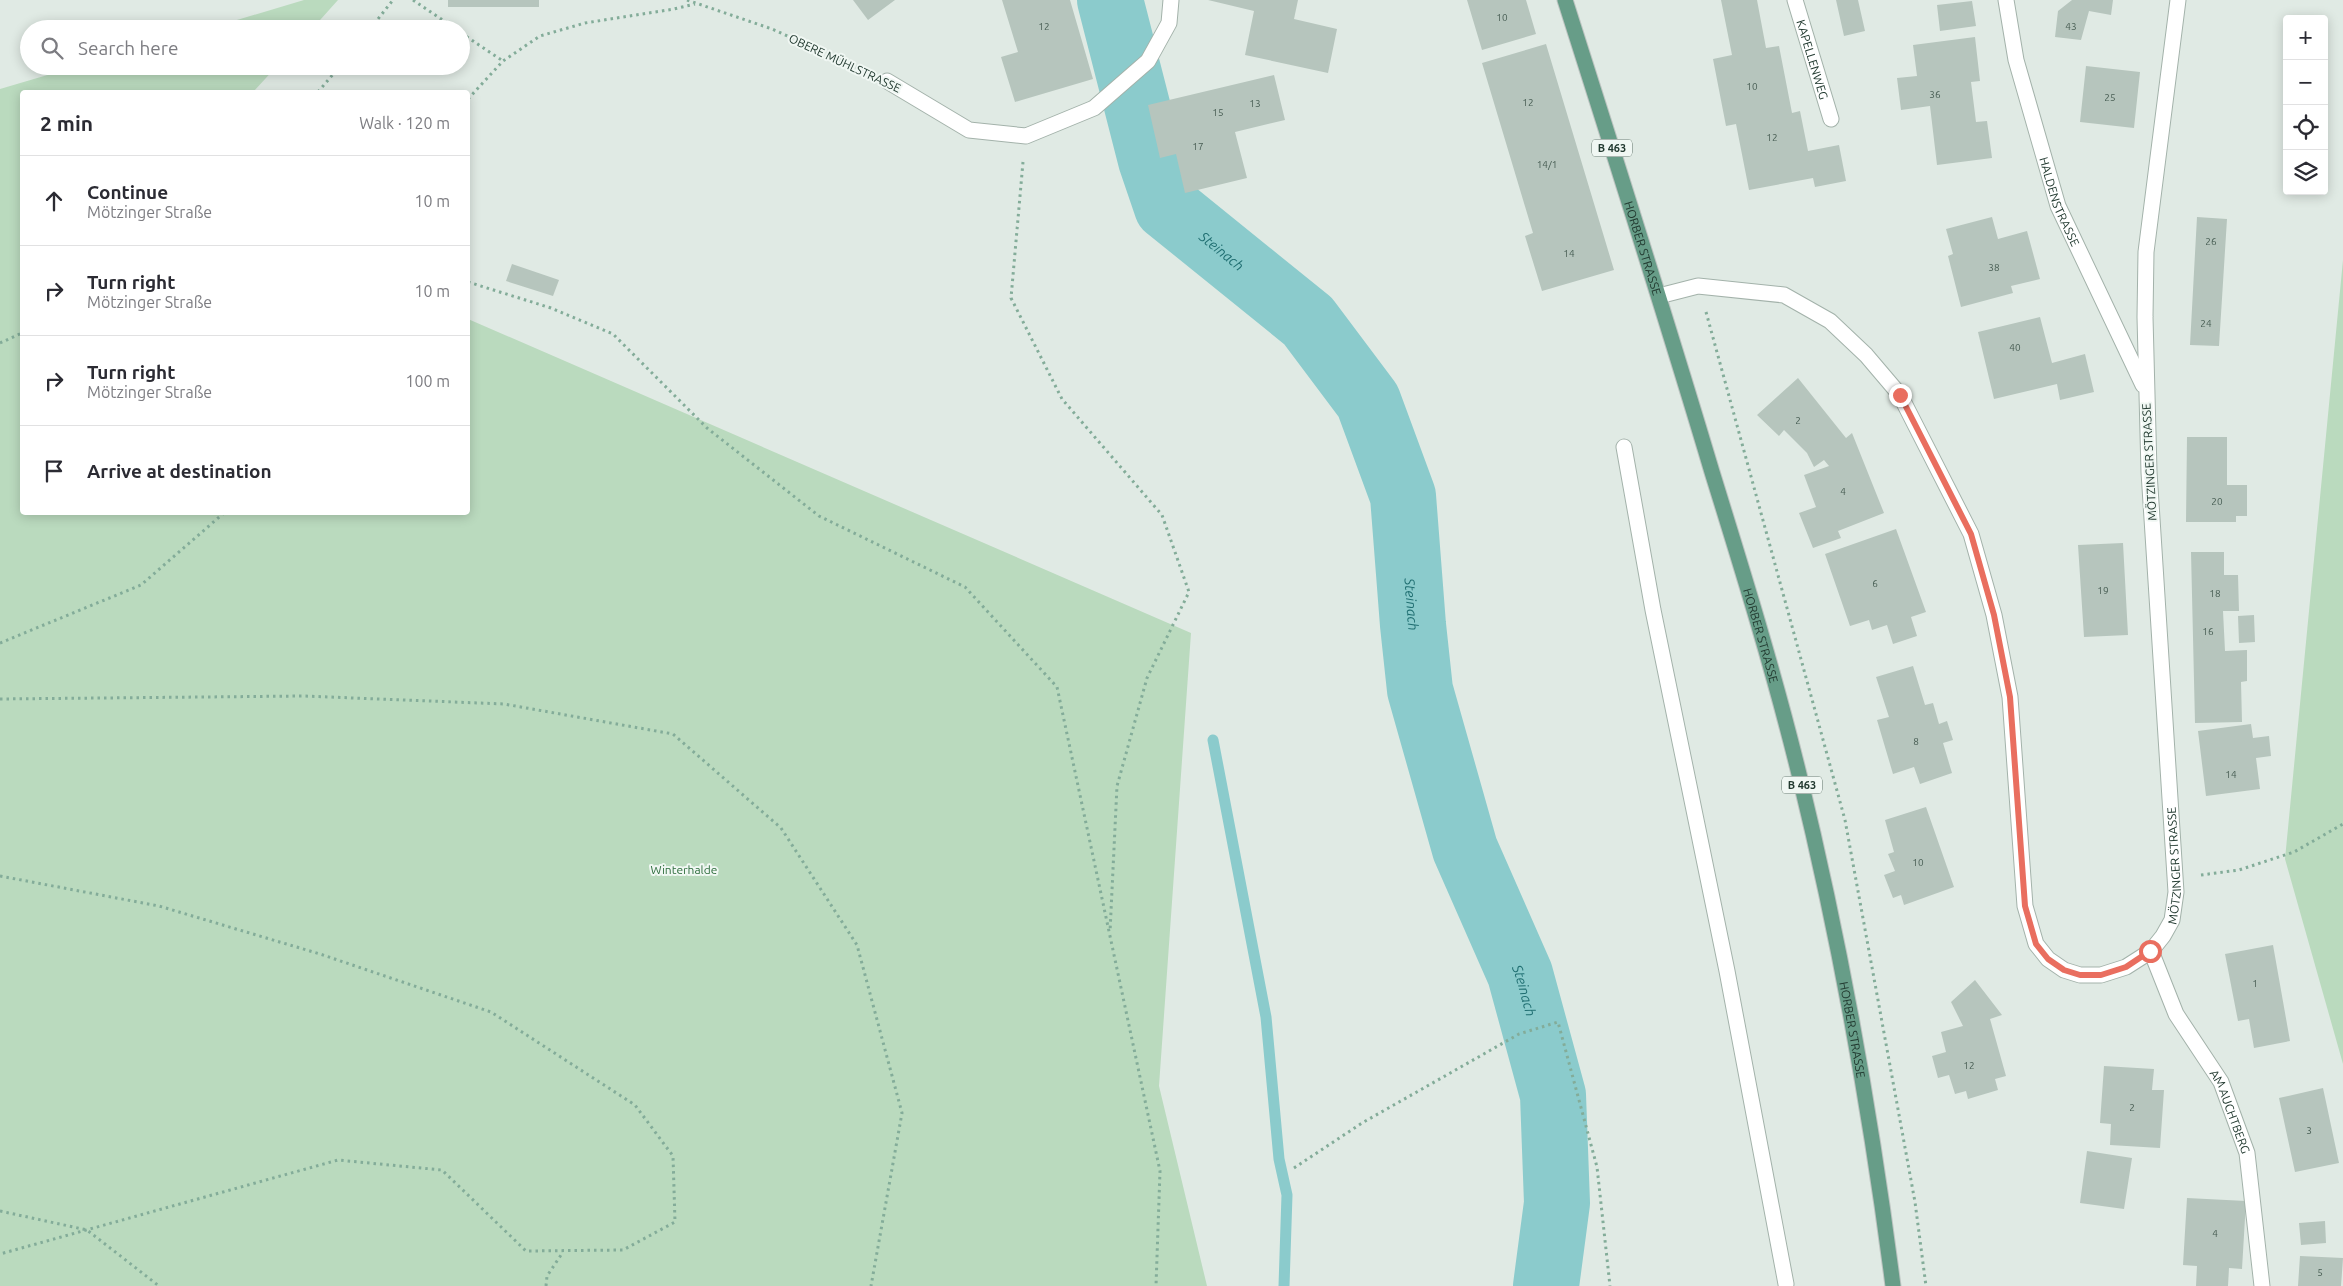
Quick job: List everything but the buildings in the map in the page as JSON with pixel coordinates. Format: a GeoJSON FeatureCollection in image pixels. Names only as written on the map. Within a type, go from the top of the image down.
{"type":"FeatureCollection","features":[{"type":"Feature","properties":{"kind":"main road","name":"HORBER STRASSE"},"geometry":{"type":"LineString","coordinates":[[1565,0],[1659,296],[1761,632],[1799,773],[1840,960],[1883,1209],[1893,1286]]}},
{"type":"Feature","properties":{"kind":"street","name":"OBERE MÜHLSTRASSE"},"geometry":{"type":"LineString","coordinates":[[887,81],[969,130],[1026,136],[1094,108],[1148,61],[1169,23],[1171,0]]}},
{"type":"Feature","properties":{"kind":"street","name":"KAPELLENWEG"},"geometry":{"type":"LineString","coordinates":[[1795,0],[1831,120]]}},
{"type":"Feature","properties":{"kind":"street","name":"HALDENSTRASSE"},"geometry":{"type":"LineString","coordinates":[[2006,0],[2016,60],[2058,206],[2145,390]]}},
{"type":"Feature","properties":{"kind":"street","name":"MÖTZINGER STRASSE"},"geometry":{"type":"LineString","coordinates":[[1659,296],[1698,286],[1784,295],[1830,321],[1866,355],[1900,395],[1971,534],[1994,615],[2010,697],[2025,906],[2036,944],[2048,959],[2064,970],[2080,975],[2101,975],[2118,970],[2150,951],[2163,936],[2172,920],[2176,878],[2145,390],[2146,252],[2178,0]]}},
{"type":"Feature","properties":{"kind":"street"},"geometry":{"type":"LineString","coordinates":[[1624,447],[1655,619],[1726,971],[1786,1284]]}},
{"type":"Feature","properties":{"kind":"street","name":"AM AUCHTBERG"},"geometry":{"type":"LineString","coordinates":[[2150,951],[2176,1014],[2221,1082],[2247,1153],[2262,1286]]}},
{"type":"Feature","properties":{"kind":"path"},"geometry":{"type":"LineString","coordinates":[[377,20],[393,0]]}},
{"type":"Feature","properties":{"kind":"path"},"geometry":{"type":"LineString","coordinates":[[413,0],[443,20]]}},
{"type":"Feature","properties":{"kind":"path","name":"OBERE MÜHLSTRASSE"},"geometry":{"type":"LineString","coordinates":[[687,0],[772,29],[887,81]]}},
{"type":"Feature","properties":{"kind":"path"},"geometry":{"type":"LineString","coordinates":[[470,97],[503,61],[540,36],[585,23],[695,4]]}},
{"type":"Feature","properties":{"kind":"path"},"geometry":{"type":"LineString","coordinates":[[470,38],[503,61]]}},
{"type":"Feature","properties":{"kind":"path"},"geometry":{"type":"LineString","coordinates":[[320,90],[332,75]]}},
{"type":"Feature","properties":{"kind":"path"},"geometry":{"type":"LineString","coordinates":[[1026,136],[1011,298],[1062,398],[1162,516],[1189,592],[1147,678],[1117,786],[1110,938]]}},
{"type":"Feature","properties":{"kind":"path"},"geometry":{"type":"LineString","coordinates":[[470,283],[551,308],[613,334],[707,428],[819,516],[965,587],[1057,687],[1160,1171],[1156,1286]]}},
{"type":"Feature","properties":{"kind":"path"},"geometry":{"type":"LineString","coordinates":[[0,343],[20,335]]}},
{"type":"Feature","properties":{"kind":"path"},"geometry":{"type":"LineString","coordinates":[[0,643],[141,585],[223,515]]}},
{"type":"Feature","properties":{"kind":"path"},"geometry":{"type":"LineString","coordinates":[[0,699],[304,696],[504,704],[672,734],[781,828],[857,945],[902,1113],[871,1286]]}},
{"type":"Feature","properties":{"kind":"path"},"geometry":{"type":"LineString","coordinates":[[2176,878],[2239,870],[2294,852],[2343,824]]}},
{"type":"Feature","properties":{"kind":"path"},"geometry":{"type":"LineString","coordinates":[[0,876],[159,906],[320,954],[491,1012],[636,1105],[673,1156],[675,1222],[623,1250],[526,1251],[442,1170],[338,1160],[0,1254]]}},
{"type":"Feature","properties":{"kind":"path"},"geometry":{"type":"LineString","coordinates":[[1294,1168],[1362,1123],[1519,1034],[1558,1022],[1597,1167],[1610,1286]]}},
{"type":"Feature","properties":{"kind":"path"},"geometry":{"type":"LineString","coordinates":[[0,1211],[87,1230],[159,1286]]}},
{"type":"Feature","properties":{"kind":"path"},"geometry":{"type":"LineString","coordinates":[[546,1286],[548,1276],[563,1252]]}},
{"type":"Feature","properties":{"kind":"green space"},"geometry":{"type":"Polygon","coordinates":[[[304,0],[338,0],[320,20],[237,20],[304,0]]]}},
{"type":"Feature","properties":{"kind":"green space","name":"Winterhalde"},"geometry":{"type":"Polygon","coordinates":[[[47,75],[269,75],[255,90],[20,90],[20,515],[470,515],[470,320],[1191,633],[1159,1086],[1207,1286],[0,1286],[0,89],[47,75]]]}},
{"type":"Feature","properties":{"kind":"green space"},"geometry":{"type":"Polygon","coordinates":[[[2343,260],[2343,1064],[2285,859],[2343,260]]]}},
{"type":"Feature","properties":{"kind":"waterway","name":"Steinach"},"geometry":{"type":"LineString","coordinates":[[1110,0],[1151,160],[1167,207],[1308,321],[1368,401],[1403,496],[1420,690],[1465,849],[1520,974],[1553,1095],[1557,1203],[1546,1286]]}},
{"type":"Feature","properties":{"kind":"waterway"},"geometry":{"type":"LineString","coordinates":[[1213,740],[1266,1017],[1279,1159],[1287,1195],[1284,1286]]}},
{"type":"Feature","properties":{"kind":"route"},"geometry":{"type":"LineString","coordinates":[[1900,395],[1971,534],[1994,615],[2010,697],[2025,906],[2036,944],[2048,959],[2064,970],[2080,975],[2101,975],[2126,967],[2150,951]]}}]}
